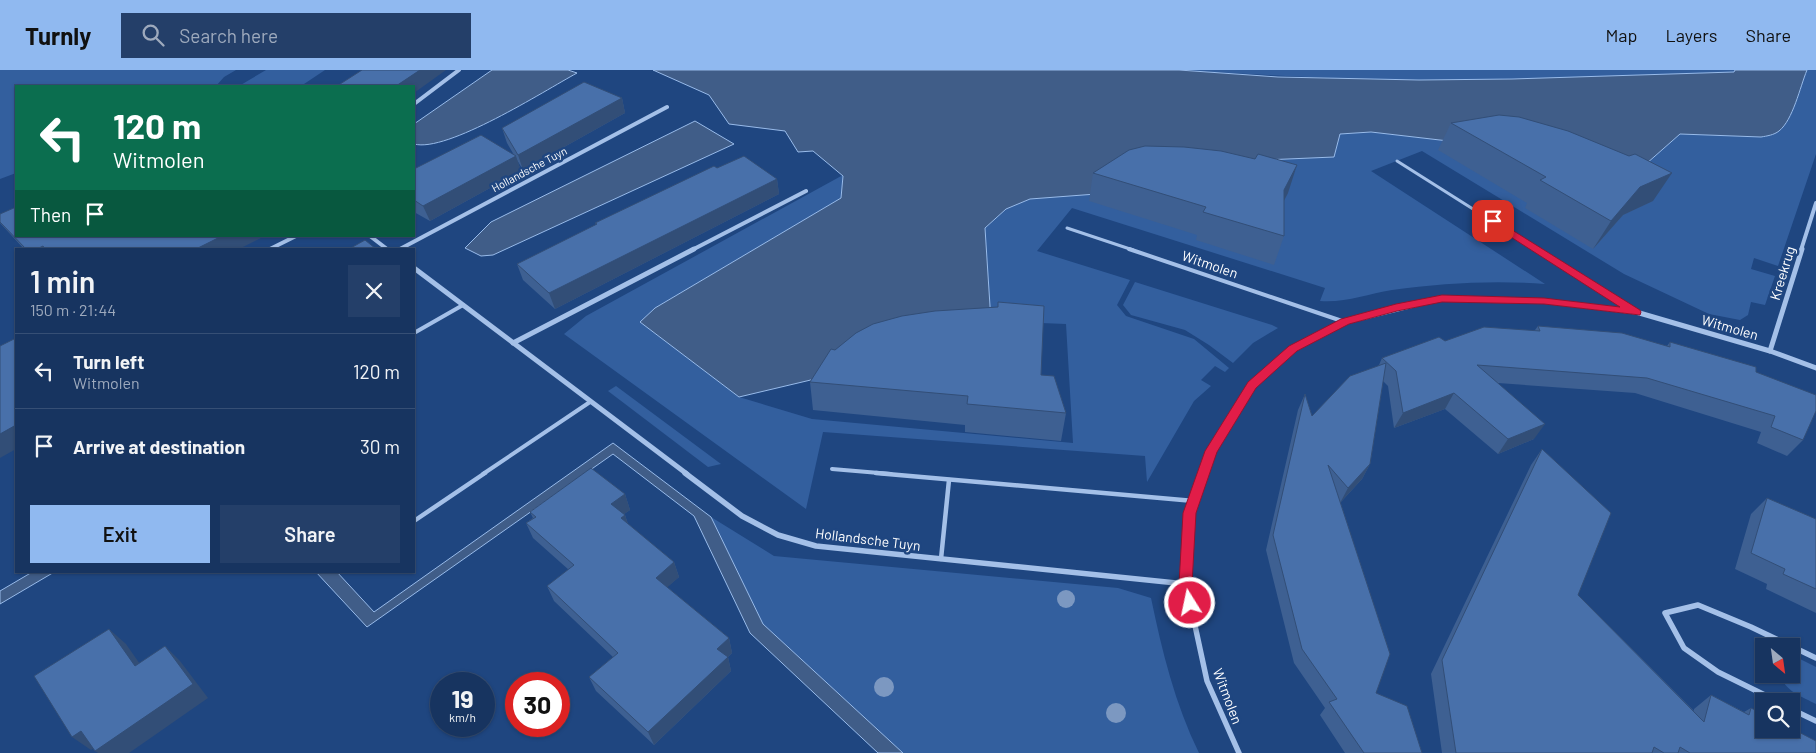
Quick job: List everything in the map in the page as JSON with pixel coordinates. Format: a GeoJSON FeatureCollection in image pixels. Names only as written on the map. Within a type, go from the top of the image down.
{"type":"FeatureCollection","features":[{"type":"Feature","properties":{"kind":"street"},"geometry":{"type":"LineString","coordinates":[[415,103],[459,70]]}},
{"type":"Feature","properties":{"kind":"street","name":"Hollandsche Tuyn"},"geometry":{"type":"LineString","coordinates":[[402,248],[666,108]]}},
{"type":"Feature","properties":{"kind":"street"},"geometry":{"type":"LineString","coordinates":[[513,343],[806,192]]}},
{"type":"Feature","properties":{"kind":"street","name":"Kreekrug"},"geometry":{"type":"LineString","coordinates":[[1770,351],[1816,203]]}},
{"type":"Feature","properties":{"kind":"street"},"geometry":{"type":"LineString","coordinates":[[272,248],[294,237]]}},
{"type":"Feature","properties":{"kind":"street"},"geometry":{"type":"LineString","coordinates":[[371,237],[386,248]]}},
{"type":"Feature","properties":{"kind":"street","name":"Hollandsche Tuyn"},"geometry":{"type":"LineString","coordinates":[[415,269],[742,516],[778,535],[816,546],[1186,584]]}},
{"type":"Feature","properties":{"kind":"street","name":"Witmolen"},"geometry":{"type":"LineString","coordinates":[[1239,753],[1207,681],[1186,584],[1189,513],[1211,451],[1252,385],[1293,348],[1345,322],[1442,298],[1544,301],[1636,312],[1770,351],[1816,368]]}},
{"type":"Feature","properties":{"kind":"street"},"geometry":{"type":"LineString","coordinates":[[1761,693],[1718,672],[1684,648],[1665,613],[1698,606],[1751,627],[1816,658]]}},
{"type":"Feature","properties":{"kind":"street"},"geometry":{"type":"LineString","coordinates":[[1800,713],[1816,721]]}},
{"type":"Feature","properties":{"kind":"lane","name":"Witmolen"},"geometry":{"type":"LineString","coordinates":[[1397,161],[1636,312]]}},
{"type":"Feature","properties":{"kind":"lane","name":"Witmolen"},"geometry":{"type":"LineString","coordinates":[[1067,228],[1345,322]]}},
{"type":"Feature","properties":{"kind":"lane"},"geometry":{"type":"LineString","coordinates":[[415,332],[463,305]]}},
{"type":"Feature","properties":{"kind":"lane"},"geometry":{"type":"LineString","coordinates":[[415,520],[590,402]]}},
{"type":"Feature","properties":{"kind":"lane"},"geometry":{"type":"LineString","coordinates":[[832,469],[1194,501]]}},
{"type":"Feature","properties":{"kind":"lane"},"geometry":{"type":"LineString","coordinates":[[941,559],[949,480]]}},
{"type":"Feature","properties":{"kind":"shaded area"},"geometry":{"type":"Polygon","coordinates":[[[0,70],[236,70],[224,77],[217,85],[15,85],[15,173],[0,179],[0,70]]]}},
{"type":"Feature","properties":{"kind":"shaded area"},"geometry":{"type":"Polygon","coordinates":[[[266,70],[325,70],[302,85],[241,85],[266,70]]]}},
{"type":"Feature","properties":{"kind":"shaded area"},"geometry":{"type":"Polygon","coordinates":[[[492,70],[568,70],[577,73],[496,119],[449,139],[429,144],[415,144],[415,123],[492,70]]]}},
{"type":"Feature","properties":{"kind":"shaded area"},"geometry":{"type":"Polygon","coordinates":[[[653,70],[1179,70],[1278,77],[1419,80],[1734,72],[1735,70],[1807,70],[1792,111],[1784,126],[1777,132],[1761,137],[1680,134],[1646,164],[1371,132],[1340,134],[1334,157],[1264,160],[1242,183],[1030,199],[1006,209],[985,228],[992,337],[739,397],[640,322],[655,308],[841,198],[843,176],[813,151],[798,152],[785,131],[729,124],[709,95],[653,70]]]}},
{"type":"Feature","properties":{"kind":"shaded area"},"geometry":{"type":"Polygon","coordinates":[[[1179,70],[1735,70],[1734,72],[1578,77],[1421,80],[1360,79],[1179,70]]]}},
{"type":"Feature","properties":{"kind":"shaded area"},"geometry":{"type":"Polygon","coordinates":[[[1807,70],[1816,70],[1816,154],[1778,266],[1754,258],[1751,269],[1775,276],[1765,305],[1751,302],[1748,315],[1740,320],[1709,314],[1624,274],[1422,151],[1371,171],[1545,284],[1488,282],[1449,284],[1392,290],[1338,301],[1320,301],[1325,288],[1072,208],[1037,251],[1130,280],[1117,305],[1126,316],[1194,339],[1229,368],[1225,372],[1215,366],[1201,380],[1211,386],[1194,401],[1147,482],[1145,456],[823,432],[806,509],[564,334],[586,316],[843,175],[841,198],[655,308],[640,322],[739,397],[812,419],[1073,443],[1066,324],[991,321],[985,228],[1006,209],[1030,199],[1264,160],[1340,134],[1371,132],[1646,164],[1680,134],[1761,137],[1777,132],[1784,126],[1792,111],[1807,70]]]}},
{"type":"Feature","properties":{"kind":"shaded area"},"geometry":{"type":"Polygon","coordinates":[[[695,121],[734,144],[493,255],[481,256],[465,248],[491,222],[695,121]]]}},
{"type":"Feature","properties":{"kind":"shaded area"},"geometry":{"type":"Polygon","coordinates":[[[1135,282],[1278,328],[1253,343],[1233,363],[1185,330],[1131,315],[1123,305],[1135,282]]]}},
{"type":"Feature","properties":{"kind":"shaded area"},"geometry":{"type":"Polygon","coordinates":[[[616,386],[721,464],[708,467],[608,391],[616,386]]]}},
{"type":"Feature","properties":{"kind":"shaded area"},"geometry":{"type":"Polygon","coordinates":[[[613,443],[711,517],[763,624],[903,753],[878,753],[750,633],[694,516],[613,454],[367,627],[317,573],[338,573],[374,612],[613,443]]]}},
{"type":"Feature","properties":{"kind":"shaded area"},"geometry":{"type":"Polygon","coordinates":[[[711,517],[774,556],[1118,588],[1151,598],[1170,677],[1183,716],[1199,753],[903,753],[763,624],[711,517]]]}},
{"type":"Feature","properties":{"kind":"shaded area"},"geometry":{"type":"Polygon","coordinates":[[[31,573],[53,573],[0,604],[0,591],[31,573]]]}},
{"type":"Feature","properties":{"kind":"shaded area"},"geometry":{"type":"Polygon","coordinates":[[[1800,659],[1816,667],[1816,704],[1800,696],[1800,693],[1794,693],[1784,683],[1800,683],[1800,659]]]}},
{"type":"Feature","properties":{"kind":"building"},"geometry":{"type":"Polygon","coordinates":[[[362,70],[420,70],[398,85],[339,85],[362,70]]]}},
{"type":"Feature","properties":{"kind":"building"},"geometry":{"type":"Polygon","coordinates":[[[584,82],[622,98],[518,155],[502,128],[584,82]]]}},
{"type":"Feature","properties":{"kind":"building"},"geometry":{"type":"Polygon","coordinates":[[[1499,115],[1519,117],[1568,131],[1629,156],[1635,154],[1672,173],[1640,187],[1611,221],[1540,180],[1546,177],[1451,123],[1499,115]]]}},
{"type":"Feature","properties":{"kind":"building"},"geometry":{"type":"Polygon","coordinates":[[[481,135],[516,156],[423,206],[415,201],[415,168],[481,135]]]}},
{"type":"Feature","properties":{"kind":"building"},"geometry":{"type":"Polygon","coordinates":[[[1145,146],[1184,147],[1221,151],[1255,159],[1258,154],[1297,165],[1284,190],[1284,236],[1203,212],[1206,207],[1093,173],[1129,150],[1145,146]]]}},
{"type":"Feature","properties":{"kind":"building"},"geometry":{"type":"Polygon","coordinates":[[[744,156],[777,179],[549,293],[517,264],[597,224],[595,223],[714,166],[717,168],[744,156]]]}},
{"type":"Feature","properties":{"kind":"building"},"geometry":{"type":"Polygon","coordinates":[[[15,207],[15,237],[220,237],[198,248],[44,248],[43,246],[39,248],[25,248],[0,222],[0,214],[15,207]]]}},
{"type":"Feature","properties":{"kind":"building"},"geometry":{"type":"Polygon","coordinates":[[[365,240],[375,248],[351,248],[365,240]]]}},
{"type":"Feature","properties":{"kind":"building"},"geometry":{"type":"Polygon","coordinates":[[[998,302],[1044,306],[1041,375],[1054,376],[1066,413],[967,404],[968,396],[810,382],[831,349],[835,350],[856,333],[873,324],[902,316],[935,311],[998,307],[998,302]]]}},
{"type":"Feature","properties":{"kind":"building"},"geometry":{"type":"Polygon","coordinates":[[[1538,326],[1622,333],[1670,347],[1670,342],[1756,367],[1756,372],[1816,395],[1816,411],[1803,440],[1771,427],[1775,416],[1647,378],[1477,365],[1545,424],[1508,439],[1454,393],[1403,413],[1396,371],[1382,358],[1439,337],[1445,341],[1484,327],[1540,331],[1538,326]]]}},
{"type":"Feature","properties":{"kind":"building"},"geometry":{"type":"Polygon","coordinates":[[[15,338],[15,426],[0,434],[0,346],[15,338]]]}},
{"type":"Feature","properties":{"kind":"building"},"geometry":{"type":"Polygon","coordinates":[[[1386,363],[1370,464],[1348,488],[1328,465],[1390,654],[1376,693],[1407,706],[1422,753],[1364,753],[1329,702],[1337,699],[1302,649],[1273,535],[1305,394],[1312,416],[1350,376],[1386,363]]]}},
{"type":"Feature","properties":{"kind":"building"},"geometry":{"type":"Polygon","coordinates":[[[1542,449],[1611,513],[1578,595],[1704,722],[1711,695],[1749,715],[1751,708],[1755,710],[1755,738],[1800,738],[1800,733],[1816,741],[1816,753],[1690,753],[1680,747],[1678,753],[1664,753],[1654,747],[1652,753],[1456,753],[1442,660],[1542,449]]]}},
{"type":"Feature","properties":{"kind":"building"},"geometry":{"type":"Polygon","coordinates":[[[591,468],[625,494],[611,504],[625,515],[621,518],[674,562],[656,578],[729,638],[717,649],[728,657],[648,732],[589,677],[618,653],[547,586],[574,565],[526,523],[536,517],[530,512],[591,468]]]}},
{"type":"Feature","properties":{"kind":"building"},"geometry":{"type":"Polygon","coordinates":[[[1767,498],[1816,519],[1816,589],[1783,574],[1785,569],[1751,553],[1767,498]]]}},
{"type":"Feature","properties":{"kind":"building"},"geometry":{"type":"Polygon","coordinates":[[[109,629],[135,666],[165,646],[193,684],[95,751],[81,731],[72,737],[34,676],[109,629]]]}},
{"type":"Feature","properties":{"kind":"route"},"geometry":{"type":"LineString","coordinates":[[1190,603],[1186,584],[1189,513],[1211,451],[1252,385],[1293,348],[1345,322],[1442,298],[1544,301],[1636,312],[1493,221]]}}]}
